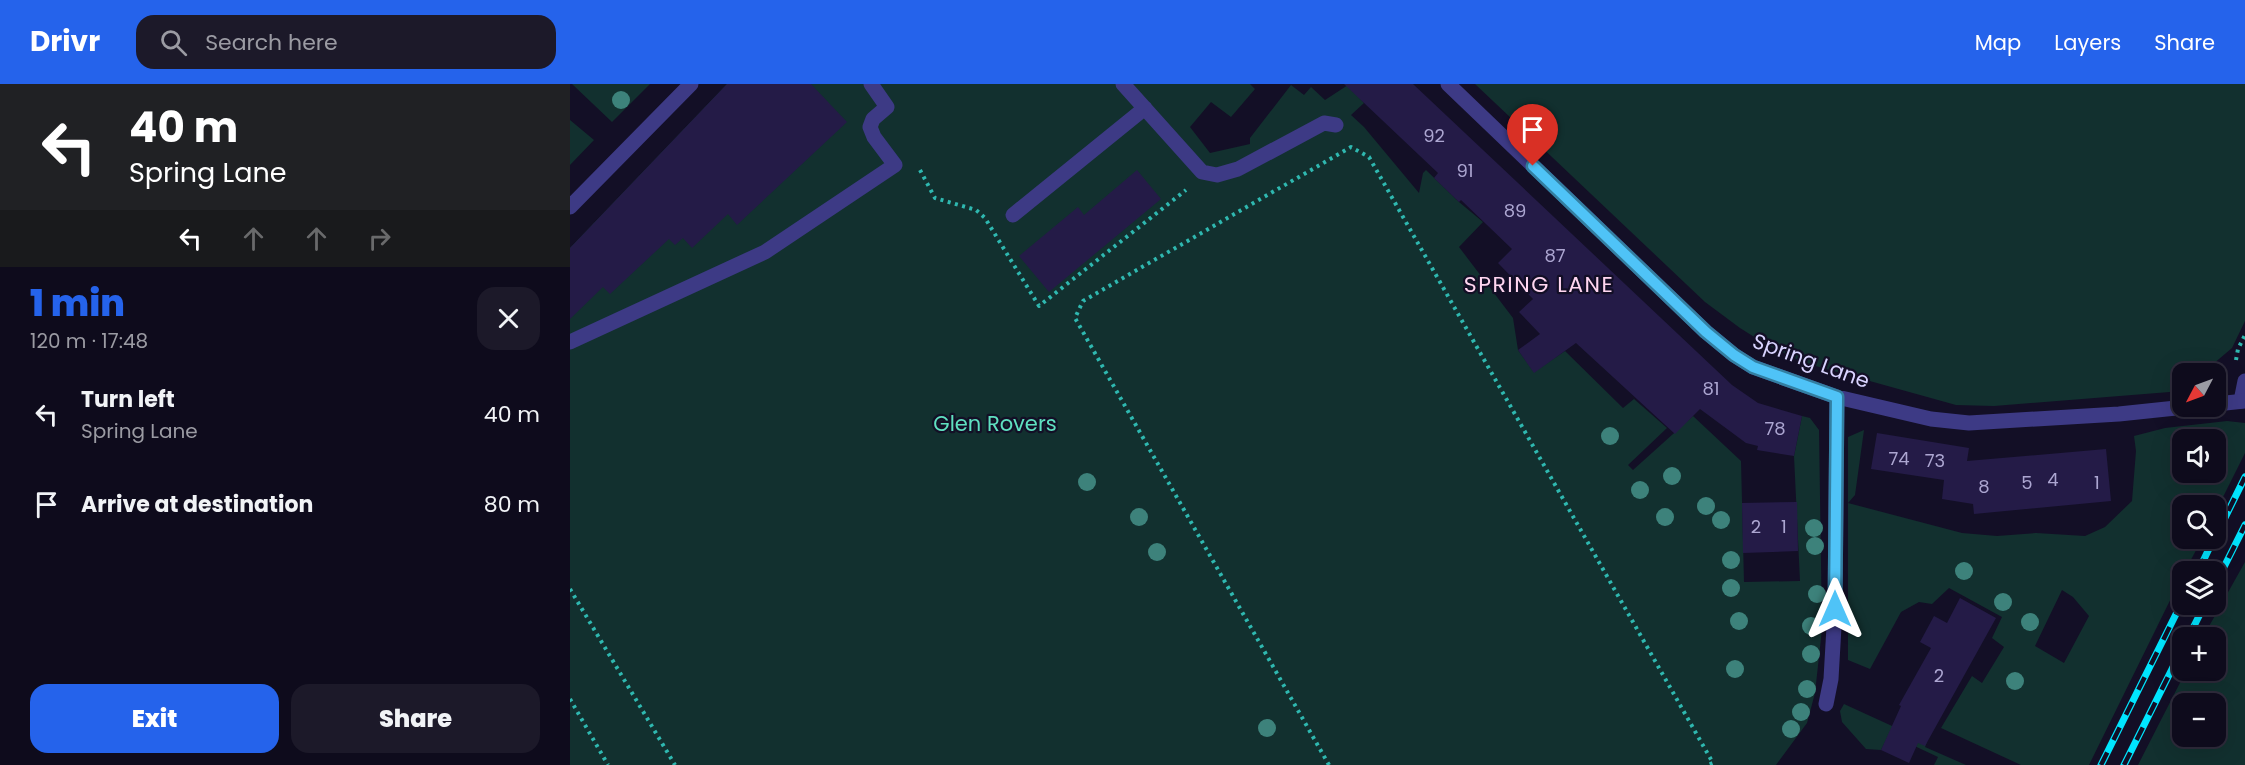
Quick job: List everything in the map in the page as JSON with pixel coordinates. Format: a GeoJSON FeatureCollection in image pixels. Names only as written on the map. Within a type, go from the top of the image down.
{"type":"FeatureCollection","features":[{"type":"Feature","properties":{"kind":"street"},"geometry":{"type":"LineString","coordinates":[[570,207],[691,84]]}},
{"type":"Feature","properties":{"kind":"street"},"geometry":{"type":"LineString","coordinates":[[570,342],[765,252],[895,165],[874,137],[870,127],[873,119],[887,107],[871,84]]}},
{"type":"Feature","properties":{"kind":"street"},"geometry":{"type":"LineString","coordinates":[[1123,84],[1202,172],[1217,175],[1238,169],[1324,123],[1336,124]]}},
{"type":"Feature","properties":{"kind":"street","name":"Spring Lane"},"geometry":{"type":"LineString","coordinates":[[1448,84],[1706,332],[1753,367],[1837,397],[1931,419],[1969,423],[2172,408]]}},
{"type":"Feature","properties":{"kind":"street"},"geometry":{"type":"LineString","coordinates":[[1013,214],[1144,108]]}},
{"type":"Feature","properties":{"kind":"street"},"geometry":{"type":"LineString","coordinates":[[2226,403],[2243,401],[2245,381]]}},
{"type":"Feature","properties":{"kind":"street"},"geometry":{"type":"LineString","coordinates":[[1826,704],[1831,679],[1835,609],[1837,397]]}},
{"type":"Feature","properties":{"kind":"path"},"geometry":{"type":"LineString","coordinates":[[1329,765],[1075,318],[1083,301],[1351,147],[1369,157],[1713,762],[1708,765]]}},
{"type":"Feature","properties":{"kind":"path"},"geometry":{"type":"LineString","coordinates":[[918,167],[935,198],[976,210],[985,218],[1039,306],[1166,206],[1192,184],[1202,172]]}},
{"type":"Feature","properties":{"kind":"path"},"geometry":{"type":"LineString","coordinates":[[570,589],[675,765]]}},
{"type":"Feature","properties":{"kind":"path"},"geometry":{"type":"LineString","coordinates":[[570,699],[608,765]]}},
{"type":"Feature","properties":{"kind":"green space"},"geometry":{"type":"Polygon","coordinates":[[[572,84],[650,84],[612,122],[572,84]]]}},
{"type":"Feature","properties":{"kind":"green space","name":"Glen Rovers"},"geometry":{"type":"Polygon","coordinates":[[[727,84],[1250,84],[1255,89],[1231,117],[1211,102],[1190,127],[1210,153],[1250,144],[1250,138],[1291,85],[1304,95],[1311,87],[1325,100],[1348,85],[1364,103],[1351,115],[1364,127],[1419,193],[1423,173],[1426,170],[1483,222],[1459,247],[1513,318],[1518,350],[1534,372],[1565,351],[1623,408],[1634,399],[1667,428],[1628,465],[1633,470],[1693,416],[1741,461],[1744,582],[1800,581],[1794,456],[1802,416],[1810,418],[1819,430],[1822,629],[1815,693],[1807,723],[1776,765],[570,765],[570,248],[727,84]]]}},
{"type":"Feature","properties":{"kind":"green space"},"geometry":{"type":"Polygon","coordinates":[[[1475,84],[2245,84],[2245,321],[2232,348],[2214,363],[2172,363],[2172,392],[1994,406],[1956,405],[1805,363],[1767,345],[1705,302],[1475,84]]]}},
{"type":"Feature","properties":{"kind":"green space"},"geometry":{"type":"Polygon","coordinates":[[[570,120],[594,140],[570,165],[570,120]]]}},
{"type":"Feature","properties":{"kind":"green space"},"geometry":{"type":"Polygon","coordinates":[[[2227,421],[2245,423],[2245,453],[2224,495],[2172,495],[2172,549],[2197,549],[2190,561],[2172,561],[2172,596],[2089,765],[2021,765],[1941,728],[1972,676],[1982,683],[2004,647],[1992,638],[2002,617],[1949,588],[1932,604],[1919,602],[1901,612],[1870,669],[1848,660],[1848,503],[1962,533],[1997,536],[2036,533],[2085,536],[2105,527],[2132,501],[2136,451],[2134,436],[2165,428],[2227,421]],[[2062,590],[2035,646],[2064,663],[2089,616],[2073,597],[2062,590]]]}},
{"type":"Feature","properties":{"kind":"green space"},"geometry":{"type":"Polygon","coordinates":[[[1864,430],[1855,495],[1848,503],[1848,437],[1864,430]]]}},
{"type":"Feature","properties":{"kind":"green space"},"geometry":{"type":"Polygon","coordinates":[[[2245,562],[2245,765],[2138,765],[2172,698],[2172,747],[2226,747],[2226,693],[2175,693],[2181,681],[2226,681],[2226,627],[2209,627],[2215,615],[2226,615],[2226,596],[2245,562]]]}},
{"type":"Feature","properties":{"kind":"green space"},"geometry":{"type":"Polygon","coordinates":[[[1844,704],[1927,742],[1925,747],[1966,765],[1934,765],[1938,757],[1889,734],[1881,750],[1866,749],[1842,722],[1840,711],[1844,704]]]}},
{"type":"Feature","properties":{"kind":"building"},"geometry":{"type":"Polygon","coordinates":[[[727,84],[811,84],[847,122],[737,225],[728,214],[692,248],[683,238],[675,245],[669,239],[610,294],[603,287],[570,319],[570,248],[727,84]]]}},
{"type":"Feature","properties":{"kind":"building"},"geometry":{"type":"Polygon","coordinates":[[[1344,84],[1413,84],[1732,385],[1758,403],[1802,416],[1794,456],[1757,450],[1758,446],[1746,443],[1700,409],[1675,434],[1576,343],[1534,373],[1518,350],[1540,334],[1519,312],[1533,299],[1498,263],[1512,249],[1461,200],[1459,202],[1434,178],[1438,173],[1344,84]]]}},
{"type":"Feature","properties":{"kind":"building"},"geometry":{"type":"Polygon","coordinates":[[[1137,170],[1161,199],[1049,292],[1019,256],[1078,207],[1084,215],[1137,170]]]}},
{"type":"Feature","properties":{"kind":"building"},"geometry":{"type":"Polygon","coordinates":[[[1877,433],[1969,448],[1967,461],[2106,449],[2111,501],[1974,514],[1973,504],[1942,499],[1944,480],[1871,469],[1877,433]]]}},
{"type":"Feature","properties":{"kind":"building"},"geometry":{"type":"Polygon","coordinates":[[[1797,502],[1798,551],[1743,553],[1742,503],[1797,502]]]}},
{"type":"Feature","properties":{"kind":"building"},"geometry":{"type":"Polygon","coordinates":[[[1960,598],[1996,618],[1925,746],[1918,743],[1909,763],[1881,750],[1901,706],[1899,705],[1931,648],[1920,642],[1934,616],[1947,623],[1960,598]]]}},
{"type":"Feature","properties":{"kind":"railway"},"geometry":{"type":"LineString","coordinates":[[2226,516],[2245,477]]}},
{"type":"Feature","properties":{"kind":"railway"},"geometry":{"type":"LineString","coordinates":[[2226,563],[2245,525]]}},
{"type":"Feature","properties":{"kind":"railway"},"geometry":{"type":"LineString","coordinates":[[2203,561],[2209,549]]}},
{"type":"Feature","properties":{"kind":"railway"},"geometry":{"type":"LineString","coordinates":[[2101,765],[2176,615]]}},
{"type":"Feature","properties":{"kind":"railway"},"geometry":{"type":"LineString","coordinates":[[2194,627],[2200,615]]}},
{"type":"Feature","properties":{"kind":"railway"},"geometry":{"type":"LineString","coordinates":[[2124,765],[2172,669]]}},
{"type":"Feature","properties":{"kind":"district","name":"SPRING LANE"},"geometry":{"type":"Point","coordinates":[1539,284]}},
{"type":"Feature","properties":{"kind":"route"},"geometry":{"type":"LineString","coordinates":[[1533,166],[1706,332],[1734,355],[1753,367],[1837,397],[1835,609]]}}]}
